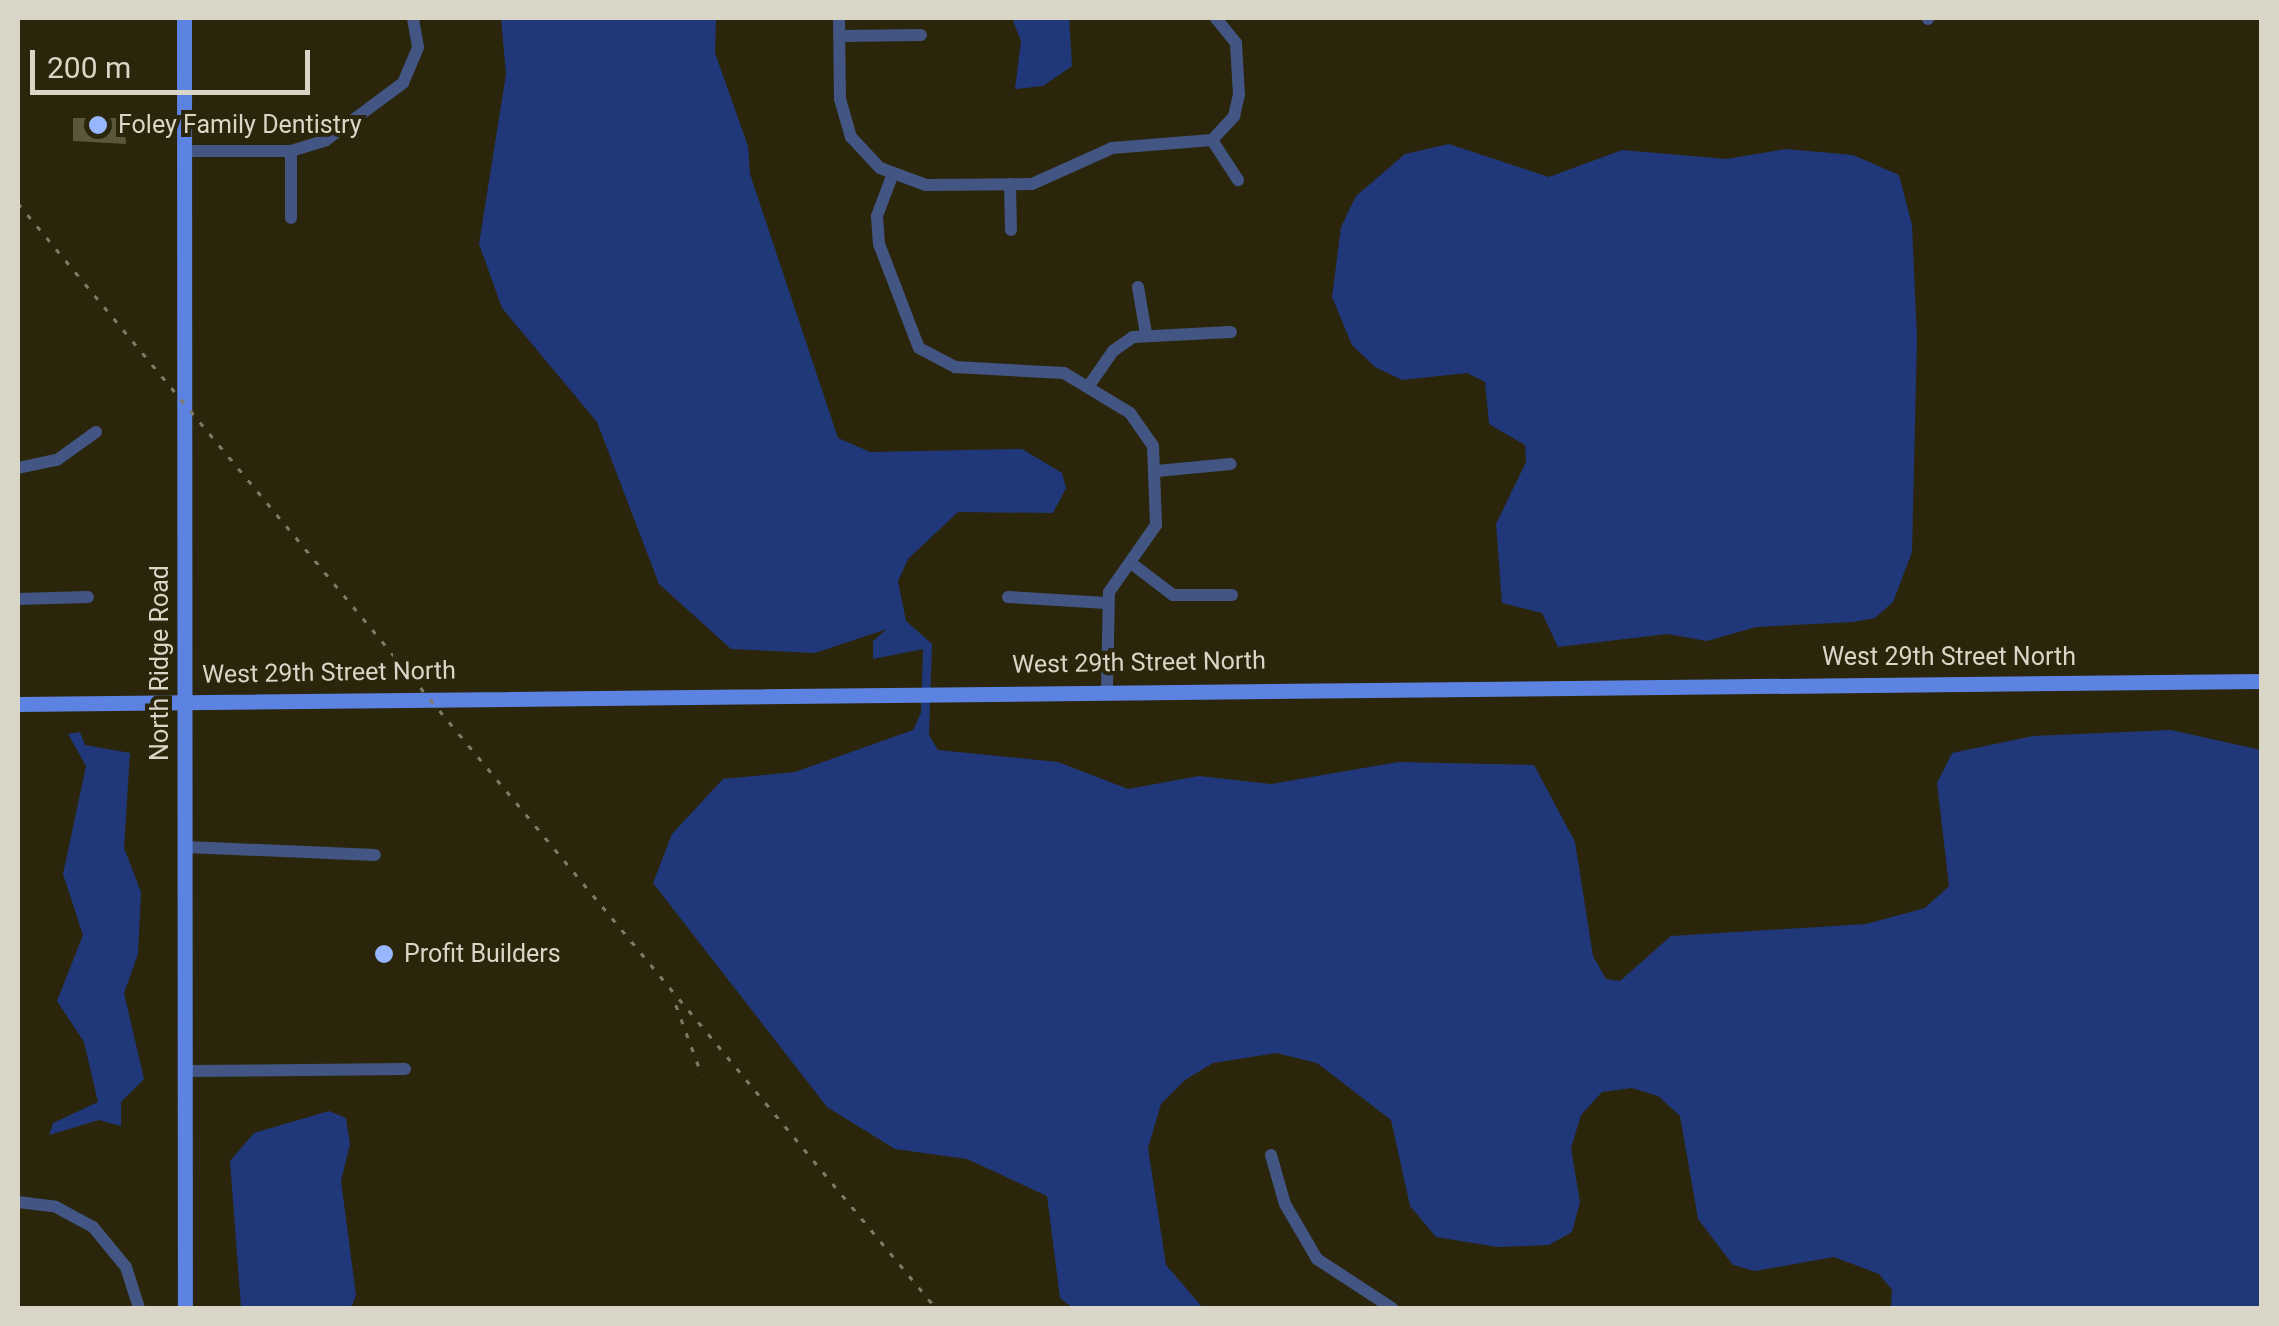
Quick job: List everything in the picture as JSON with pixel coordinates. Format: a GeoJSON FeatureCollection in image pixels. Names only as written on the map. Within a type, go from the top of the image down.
{"type":"FeatureCollection","features":[{"type":"Feature","properties":{"kind":"main road","name":"North Ridge Road"},"geometry":{"type":"LineString","coordinates":[[184,18],[185,1308]]}},
{"type":"Feature","properties":{"kind":"main road","name":"West 29th Street North"},"geometry":{"type":"LineString","coordinates":[[18,704],[1107,688],[2262,681]]}},
{"type":"Feature","properties":{"kind":"street"},"geometry":{"type":"LineString","coordinates":[[185,151],[291,151],[326,140],[403,83],[418,47],[413,18]]}},
{"type":"Feature","properties":{"kind":"street"},"geometry":{"type":"LineString","coordinates":[[840,18],[846,127],[869,160],[892,176],[926,184],[1043,182],[1112,148],[1212,140],[1234,116],[1238,95],[1236,43],[1216,18]]}},
{"type":"Feature","properties":{"kind":"street"},"geometry":{"type":"LineString","coordinates":[[840,36],[921,35]]}},
{"type":"Feature","properties":{"kind":"street"},"geometry":{"type":"LineString","coordinates":[[1212,140],[1238,180]]}},
{"type":"Feature","properties":{"kind":"street"},"geometry":{"type":"LineString","coordinates":[[291,151],[292,218]]}},
{"type":"Feature","properties":{"kind":"street"},"geometry":{"type":"LineString","coordinates":[[892,176],[878,216],[879,244],[918,348],[946,365],[1042,367],[1088,387],[1138,422],[1157,471],[1154,535],[1106,603],[1107,688]]}},
{"type":"Feature","properties":{"kind":"street"},"geometry":{"type":"LineString","coordinates":[[1010,184],[1011,230]]}},
{"type":"Feature","properties":{"kind":"street"},"geometry":{"type":"LineString","coordinates":[[1138,287],[1146,334]]}},
{"type":"Feature","properties":{"kind":"street"},"geometry":{"type":"LineString","coordinates":[[1088,387],[1113,350],[1146,334],[1231,332]]}},
{"type":"Feature","properties":{"kind":"street"},"geometry":{"type":"LineString","coordinates":[[18,468],[57,460],[96,432]]}},
{"type":"Feature","properties":{"kind":"street"},"geometry":{"type":"LineString","coordinates":[[1157,471],[1232,464]]}},
{"type":"Feature","properties":{"kind":"street"},"geometry":{"type":"LineString","coordinates":[[1131,563],[1173,595],[1232,595]]}},
{"type":"Feature","properties":{"kind":"street"},"geometry":{"type":"LineString","coordinates":[[1008,596],[1106,603]]}},
{"type":"Feature","properties":{"kind":"street"},"geometry":{"type":"LineString","coordinates":[[18,599],[88,597]]}},
{"type":"Feature","properties":{"kind":"street"},"geometry":{"type":"LineString","coordinates":[[186,847],[374,856]]}},
{"type":"Feature","properties":{"kind":"street"},"geometry":{"type":"LineString","coordinates":[[184,1071],[405,1069]]}},
{"type":"Feature","properties":{"kind":"street"},"geometry":{"type":"LineString","coordinates":[[1271,1154],[1285,1204],[1317,1259],[1392,1308]]}},
{"type":"Feature","properties":{"kind":"street"},"geometry":{"type":"LineString","coordinates":[[18,1202],[56,1206],[92,1227],[126,1266],[139,1308]]}},
{"type":"Feature","properties":{"kind":"water"},"geometry":{"type":"Polygon","coordinates":[[[501,18],[716,18],[715,53],[748,146],[750,174],[838,438],[870,452],[1022,449],[1062,473],[1066,488],[1053,513],[958,512],[908,559],[898,581],[906,621],[932,644],[929,735],[938,750],[1058,762],[1128,789],[1199,776],[1271,784],[1398,762],[1534,765],[1575,842],[1593,956],[1606,979],[1620,981],[1671,936],[1866,924],[1925,908],[1949,886],[1937,783],[1952,753],[2033,736],[2171,730],[2261,750],[2261,1308],[1891,1308],[1892,1290],[1879,1274],[1834,1257],[1755,1271],[1733,1265],[1698,1219],[1680,1116],[1658,1096],[1632,1088],[1602,1092],[1581,1115],[1571,1148],[1580,1202],[1572,1232],[1549,1245],[1497,1247],[1436,1237],[1410,1206],[1391,1120],[1317,1063],[1276,1053],[1213,1063],[1185,1080],[1161,1104],[1148,1148],[1166,1265],[1203,1308],[1073,1308],[1060,1298],[1047,1196],[967,1159],[895,1149],[827,1107],[653,883],[672,834],[723,779],[795,772],[913,730],[921,713],[923,649],[873,659],[873,641],[887,629],[815,653],[731,649],[659,584],[597,422],[502,308],[479,244],[506,74],[501,18]]]}},
{"type":"Feature","properties":{"kind":"water"},"geometry":{"type":"Polygon","coordinates":[[[1012,18],[1069,18],[1072,66],[1043,86],[1015,89],[1021,41],[1012,18]]]}},
{"type":"Feature","properties":{"kind":"water"},"geometry":{"type":"Polygon","coordinates":[[[1449,144],[1549,177],[1622,150],[1726,159],[1786,149],[1853,155],[1899,175],[1912,225],[1917,338],[1912,552],[1893,602],[1875,618],[1853,622],[1756,627],[1707,641],[1667,634],[1558,647],[1542,613],[1502,603],[1496,524],[1526,462],[1525,445],[1489,424],[1485,382],[1467,373],[1402,380],[1375,367],[1352,345],[1332,297],[1341,227],[1356,196],[1405,154],[1449,144]]]}},
{"type":"Feature","properties":{"kind":"water"},"geometry":{"type":"Polygon","coordinates":[[[80,732],[85,745],[130,753],[124,848],[141,892],[138,954],[124,993],[144,1079],[121,1102],[121,1126],[99,1120],[49,1135],[53,1123],[98,1102],[84,1042],[57,1001],[83,935],[63,874],[86,766],[68,734],[80,732]]]}},
{"type":"Feature","properties":{"kind":"water"},"geometry":{"type":"Polygon","coordinates":[[[329,1111],[346,1118],[350,1144],[341,1181],[356,1295],[351,1308],[241,1308],[230,1161],[254,1133],[329,1111]]]}},
{"type":"Feature","properties":{"kind":"building","name":"Foley Family Dentistry"},"geometry":{"type":"Polygon","coordinates":[[[73,118],[124,118],[126,144],[73,141],[73,118]]]}},
{"type":"Feature","properties":{"kind":"railway"},"geometry":{"type":"LineString","coordinates":[[18,203],[936,1308]]}},
{"type":"Feature","properties":{"kind":"railway"},"geometry":{"type":"LineString","coordinates":[[676,1005],[702,1075]]}},
{"type":"Feature","properties":{"kind":"place","name":"Foley Family Dentistry"},"geometry":{"type":"Point","coordinates":[98,125]}},
{"type":"Feature","properties":{"kind":"place","name":"Profit Builders"},"geometry":{"type":"Point","coordinates":[384,954]}}]}
